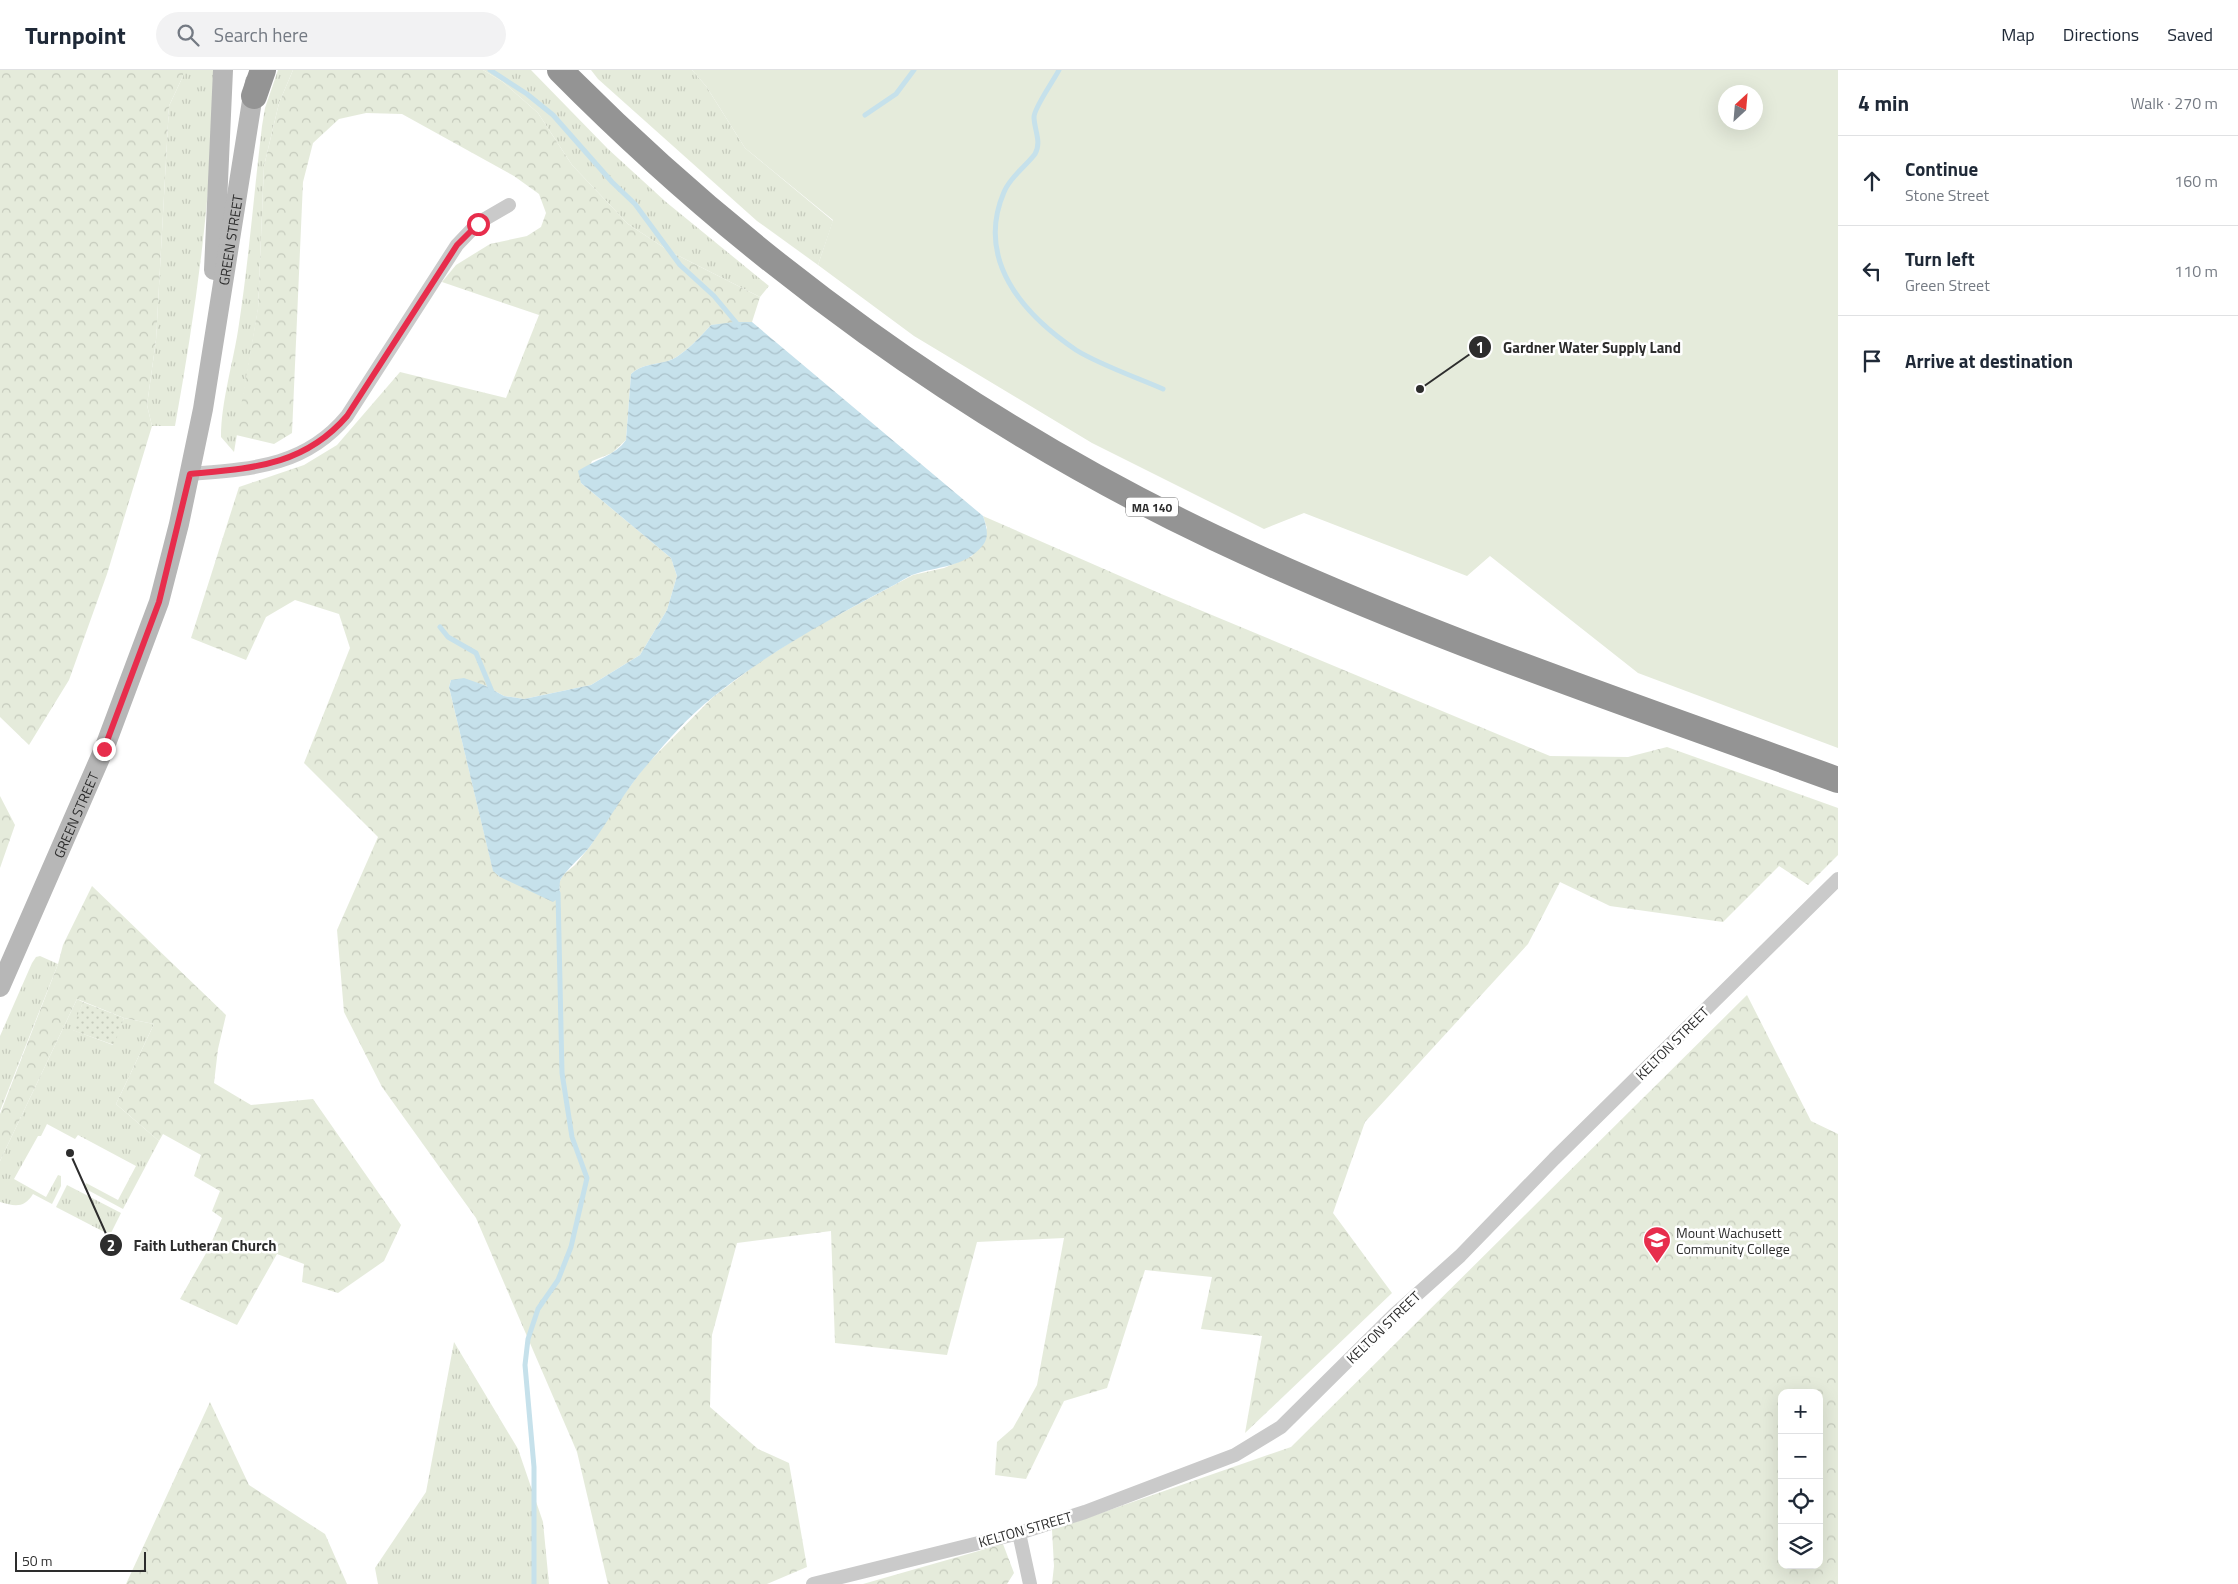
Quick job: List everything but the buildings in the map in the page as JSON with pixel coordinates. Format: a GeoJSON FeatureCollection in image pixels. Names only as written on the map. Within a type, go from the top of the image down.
{"type":"FeatureCollection","features":[{"type":"Feature","properties":{"kind":"highway"},"geometry":{"type":"LineString","coordinates":[[254,96],[263,70]]}},
{"type":"Feature","properties":{"kind":"highway","name":"MA 140"},"geometry":{"type":"LineString","coordinates":[[560,70],[685,187],[804,286],[936,379],[1036,442],[1096,476],[1213,537],[1393,616],[1838,780]]}},
{"type":"Feature","properties":{"kind":"street","name":"GREEN STREET"},"geometry":{"type":"LineString","coordinates":[[203,409],[212,308],[223,70]]}},
{"type":"Feature","properties":{"kind":"street","name":"GREEN STREET"},"geometry":{"type":"LineString","coordinates":[[0,987],[104,749],[142,652],[169,563],[203,409],[257,70]]}},
{"type":"Feature","properties":{"kind":"street"},"geometry":{"type":"LineString","coordinates":[[190,474],[243,469],[274,463],[304,452],[328,436],[347,416],[457,245],[478,224],[509,205]]}},
{"type":"Feature","properties":{"kind":"street","name":"KELTON STREET"},"geometry":{"type":"LineString","coordinates":[[814,1584],[1020,1533],[1085,1512],[1235,1455],[1286,1424],[1394,1315],[1460,1256],[1554,1159],[1838,879]]}},
{"type":"Feature","properties":{"kind":"street"},"geometry":{"type":"LineString","coordinates":[[1020,1533],[1030,1584]]}},
{"type":"Feature","properties":{"kind":"green space"},"geometry":{"type":"Polygon","coordinates":[[[0,70],[183,70],[183,76],[169,106],[156,340],[147,405],[152,426],[107,574],[69,680],[29,745],[0,717],[0,70]]]}},
{"type":"Feature","properties":{"kind":"green space"},"geometry":{"type":"Polygon","coordinates":[[[183,70],[214,70],[207,205],[190,338],[175,426],[152,426],[147,405],[156,340],[169,106],[183,76],[183,70]]]}},
{"type":"Feature","properties":{"kind":"green space"},"geometry":{"type":"Polygon","coordinates":[[[278,70],[293,70],[279,103],[264,166],[258,309],[234,452],[221,437],[223,409],[243,299],[262,126],[265,108],[278,70]]]}},
{"type":"Feature","properties":{"kind":"green space"},"geometry":{"type":"Polygon","coordinates":[[[293,70],[483,70],[503,82],[538,113],[572,165],[628,224],[669,251],[760,297],[752,322],[711,325],[691,346],[673,359],[644,367],[631,374],[626,440],[612,453],[592,461],[581,483],[671,558],[677,576],[667,610],[640,655],[591,685],[524,699],[504,696],[484,685],[451,680],[449,687],[493,870],[500,877],[560,891],[559,883],[563,875],[575,865],[591,845],[612,811],[645,766],[712,698],[758,663],[810,630],[913,575],[944,568],[972,556],[987,528],[983,516],[1159,593],[1550,756],[1628,757],[1667,747],[1838,808],[1838,855],[1808,885],[1779,866],[1723,922],[1610,906],[1560,882],[1528,944],[1365,1122],[1333,1213],[1392,1293],[1245,1433],[1262,1336],[1201,1329],[1212,1277],[1145,1270],[1107,1388],[1064,1401],[1026,1479],[995,1475],[997,1442],[1013,1428],[1037,1385],[1064,1238],[977,1242],[947,1355],[835,1343],[831,1231],[737,1243],[712,1335],[710,1407],[758,1449],[789,1463],[807,1567],[767,1584],[608,1584],[577,1452],[476,1218],[382,1087],[344,1012],[337,930],[378,837],[304,763],[350,648],[339,614],[295,600],[266,617],[246,660],[191,638],[239,487],[304,465],[337,445],[400,372],[506,398],[539,315],[442,282],[456,265],[490,244],[527,236],[541,227],[546,213],[539,194],[514,176],[402,114],[366,113],[339,119],[313,143],[303,182],[292,433],[274,444],[236,435],[258,308],[264,166],[279,103],[293,70]]]}},
{"type":"Feature","properties":{"kind":"green space"},"geometry":{"type":"Polygon","coordinates":[[[483,70],[531,70],[608,149],[666,202],[769,286],[760,297],[669,251],[628,224],[572,165],[538,113],[503,82],[483,70]]]}},
{"type":"Feature","properties":{"kind":"green space"},"geometry":{"type":"Polygon","coordinates":[[[591,70],[692,70],[706,86],[745,148],[833,221],[818,265],[757,221],[598,79],[591,70]]]}},
{"type":"Feature","properties":{"kind":"green space"},"geometry":{"type":"Polygon","coordinates":[[[692,70],[1838,70],[1838,748],[1638,673],[1490,556],[1467,576],[1304,513],[1264,529],[1092,443],[914,336],[818,265],[833,220],[745,148],[706,86],[692,70]]]}},
{"type":"Feature","properties":{"kind":"green space"},"geometry":{"type":"Polygon","coordinates":[[[0,796],[15,825],[0,868],[0,796]]]}},
{"type":"Feature","properties":{"kind":"green space"},"geometry":{"type":"Polygon","coordinates":[[[92,886],[226,1015],[218,1049],[214,1083],[251,1105],[313,1099],[401,1225],[384,1261],[338,1293],[302,1282],[304,1264],[277,1254],[237,1325],[180,1299],[209,1248],[222,1218],[212,1211],[220,1191],[194,1176],[201,1155],[163,1134],[159,1141],[116,1104],[154,1024],[124,1018],[77,999],[0,1161],[0,1114],[58,964],[63,945],[92,886]]]}},
{"type":"Feature","properties":{"kind":"green space"},"geometry":{"type":"Polygon","coordinates":[[[40,956],[58,964],[0,1111],[0,1036],[32,963],[36,957],[40,956]]]}},
{"type":"Feature","properties":{"kind":"green space","name":"Mount Wachusett Community College"},"geometry":{"type":"Polygon","coordinates":[[[1747,995],[1811,1121],[1838,1134],[1838,1584],[1052,1584],[1054,1566],[1052,1530],[1291,1447],[1747,995]]]}},
{"type":"Feature","properties":{"kind":"green space"},"geometry":{"type":"Polygon","coordinates":[[[77,999],[83,1002],[73,1030],[113,1045],[124,1018],[154,1024],[116,1104],[159,1141],[123,1209],[84,1188],[86,1183],[118,1200],[136,1166],[78,1135],[75,1139],[47,1124],[41,1136],[38,1136],[14,1179],[46,1197],[58,1175],[61,1176],[61,1186],[52,1204],[33,1194],[26,1202],[18,1205],[0,1202],[0,1161],[77,999]]]}},
{"type":"Feature","properties":{"kind":"green space"},"geometry":{"type":"Polygon","coordinates":[[[83,1002],[124,1018],[114,1045],[72,1030],[83,1002]]]}},
{"type":"Feature","properties":{"kind":"green space"},"geometry":{"type":"Polygon","coordinates":[[[67,1185],[121,1213],[110,1235],[56,1207],[67,1185]]]}},
{"type":"Feature","properties":{"kind":"green space"},"geometry":{"type":"Polygon","coordinates":[[[454,1342],[518,1449],[543,1522],[549,1584],[378,1584],[375,1568],[426,1492],[454,1342]]]}},
{"type":"Feature","properties":{"kind":"green space"},"geometry":{"type":"Polygon","coordinates":[[[210,1402],[249,1485],[325,1534],[347,1584],[126,1584],[210,1402]]]}},
{"type":"Feature","properties":{"kind":"green space"},"geometry":{"type":"Polygon","coordinates":[[[1003,1544],[1014,1573],[1007,1584],[863,1584],[1003,1544]]]}},
{"type":"Feature","properties":{"kind":"water"},"geometry":{"type":"Polygon","coordinates":[[[752,322],[983,516],[987,530],[985,542],[976,553],[968,558],[912,575],[801,636],[756,665],[704,705],[662,747],[639,775],[591,845],[561,879],[560,897],[553,902],[500,877],[493,871],[449,687],[451,680],[464,678],[484,685],[504,696],[524,699],[591,685],[640,655],[667,610],[677,576],[671,558],[581,483],[578,471],[610,454],[626,440],[631,374],[644,367],[673,359],[691,346],[711,325],[752,322]]]}},
{"type":"Feature","properties":{"kind":"waterway"},"geometry":{"type":"LineString","coordinates":[[490,70],[527,94],[553,115],[612,182],[635,204],[680,265],[714,296],[739,326]]}},
{"type":"Feature","properties":{"kind":"waterway"},"geometry":{"type":"LineString","coordinates":[[865,115],[896,94],[914,70]]}},
{"type":"Feature","properties":{"kind":"waterway"},"geometry":{"type":"LineString","coordinates":[[1059,70],[1035,113],[1034,122],[1038,145],[1035,154],[1014,177],[1004,192],[997,217],[996,240],[1000,262],[1009,283],[1022,302],[1056,336],[1095,360],[1163,389]]}},
{"type":"Feature","properties":{"kind":"waterway"},"geometry":{"type":"LineString","coordinates":[[440,627],[448,637],[476,653],[493,694]]}},
{"type":"Feature","properties":{"kind":"waterway"},"geometry":{"type":"LineString","coordinates":[[534,1584],[534,1467],[525,1365],[528,1339],[538,1309],[558,1280],[571,1247],[587,1178],[572,1137],[562,1073],[558,893]]}},
{"type":"Feature","properties":{"kind":"place","name":"Gardner Water Supply Land"},"geometry":{"type":"Point","coordinates":[1420,389]}},
{"type":"Feature","properties":{"kind":"place","name":"Faith Lutheran Church"},"geometry":{"type":"Point","coordinates":[70,1153]}},
{"type":"Feature","properties":{"kind":"place","name":"Mount Wachusett Community College"},"geometry":{"type":"Point","coordinates":[1657,1264]}},
{"type":"Feature","properties":{"kind":"route"},"geometry":{"type":"LineString","coordinates":[[104,749],[142,652],[159,602],[190,474],[243,469],[274,463],[304,452],[328,436],[347,416],[457,245],[478,224]]}}]}
